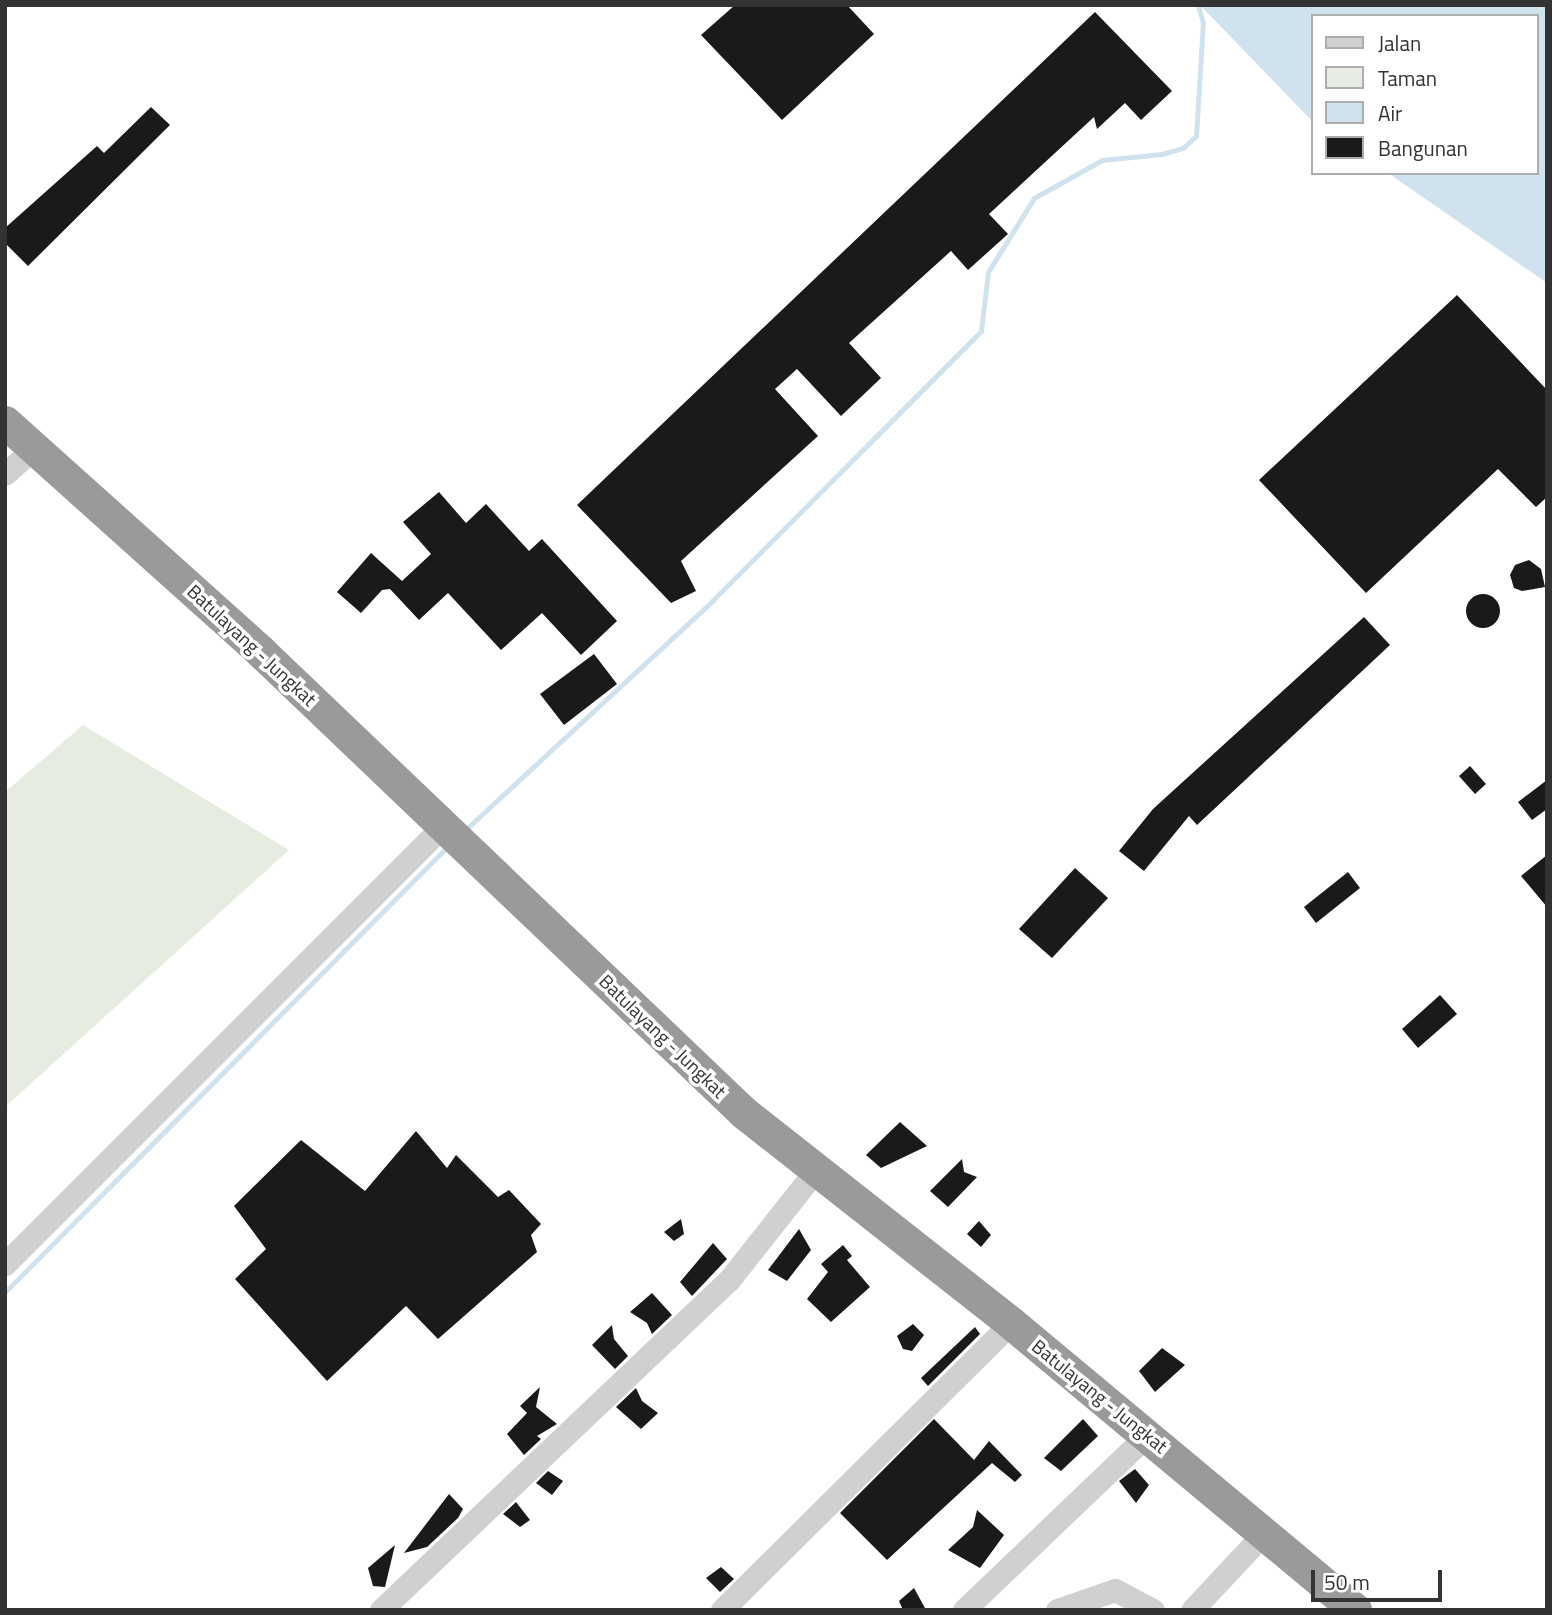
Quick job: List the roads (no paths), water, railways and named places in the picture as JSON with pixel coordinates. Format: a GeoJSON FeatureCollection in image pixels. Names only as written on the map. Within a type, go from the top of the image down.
{"type":"FeatureCollection","features":[{"type":"Feature","properties":{"kind":"highway","name":"Batulayang - Jungkat"},"geometry":{"type":"LineString","coordinates":[[5,422],[453,834],[743,1112],[1011,1323],[1355,1610]]}},
{"type":"Feature","properties":{"kind":"street"},"geometry":{"type":"LineString","coordinates":[[5,474],[35,447]]}},
{"type":"Feature","properties":{"kind":"street"},"geometry":{"type":"LineString","coordinates":[[5,1264],[453,834]]}},
{"type":"Feature","properties":{"kind":"street"},"geometry":{"type":"LineString","coordinates":[[381,1610],[729,1280],[816,1170]]}},
{"type":"Feature","properties":{"kind":"street"},"geometry":{"type":"LineString","coordinates":[[722,1610],[1011,1323]]}},
{"type":"Feature","properties":{"kind":"street"},"geometry":{"type":"LineString","coordinates":[[964,1610],[1147,1434]]}},
{"type":"Feature","properties":{"kind":"street"},"geometry":{"type":"LineString","coordinates":[[1192,1610],[1264,1534]]}},
{"type":"Feature","properties":{"kind":"street"},"geometry":{"type":"LineString","coordinates":[[1057,1610],[1115,1590],[1153,1610]]}},
{"type":"Feature","properties":{"kind":"water"},"geometry":{"type":"Polygon","coordinates":[[[1200,5],[1547,5],[1547,283],[1391,175],[1538,175],[1538,14],[1310,14],[1310,119],[1200,5]]]}},
{"type":"Feature","properties":{"kind":"waterway"},"geometry":{"type":"LineString","coordinates":[[464,831],[712,601],[981,331],[988,272],[1034,198],[1102,160],[1162,154],[1183,148],[1196,136],[1203,23],[1198,5]]}},
{"type":"Feature","properties":{"kind":"waterway"},"geometry":{"type":"LineString","coordinates":[[5,1292],[449,845]]}}]}
